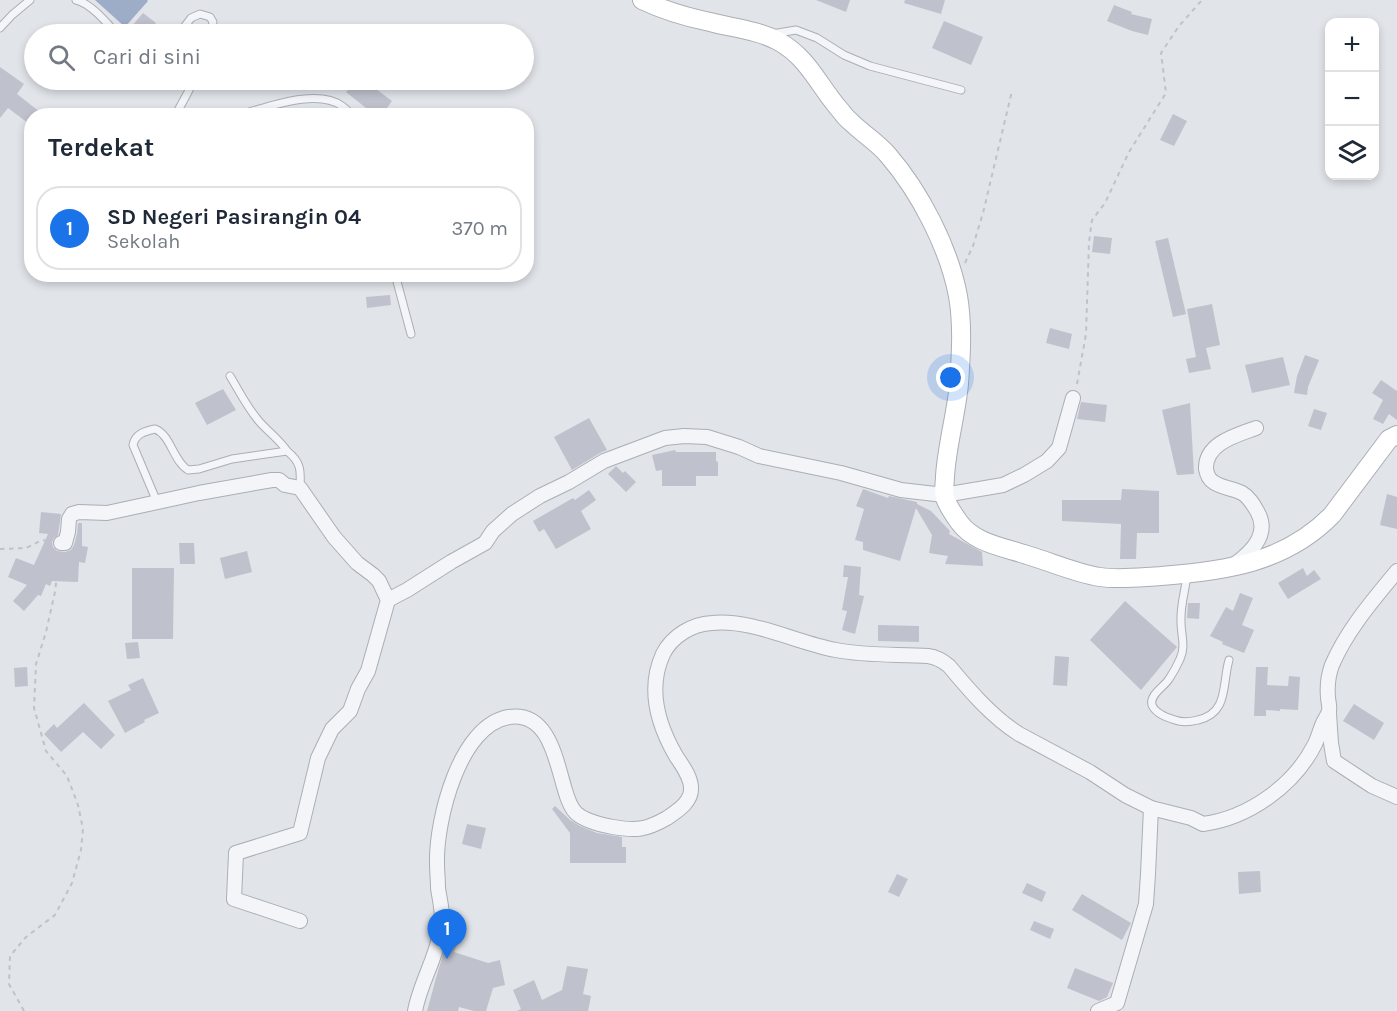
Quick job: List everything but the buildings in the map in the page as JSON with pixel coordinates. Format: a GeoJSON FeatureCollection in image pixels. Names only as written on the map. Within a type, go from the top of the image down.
{"type":"FeatureCollection","features":[{"type":"Feature","properties":{"kind":"street"},"geometry":{"type":"LineString","coordinates":[[642,0],[660,9],[766,35],[782,43],[799,55],[834,104],[851,123],[886,152],[909,181],[930,220],[950,268],[958,296],[962,342],[958,393],[945,466],[944,495],[961,524],[979,540],[1100,577],[1187,574],[1257,561],[1307,537],[1332,515],[1389,439],[1397,435]]}},
{"type":"Feature","properties":{"kind":"street"},"geometry":{"type":"LineString","coordinates":[[388,600],[485,543],[493,531],[512,514],[540,496],[604,461],[665,438],[684,436],[707,438],[739,447],[759,456],[820,468],[901,490],[944,495],[1003,485],[1047,461],[1059,448],[1073,398]]}},
{"type":"Feature","properties":{"kind":"street"},"geometry":{"type":"LineString","coordinates":[[1229,568],[1248,555],[1259,539],[1262,526],[1259,515],[1245,495],[1212,481],[1206,467],[1215,448],[1235,435],[1256,428]]}},
{"type":"Feature","properties":{"kind":"street"},"geometry":{"type":"LineString","coordinates":[[61,543],[65,543],[72,514],[107,513],[279,480],[300,488],[334,537],[357,563],[379,581],[388,600],[368,670],[350,711],[332,729],[318,758],[300,833],[236,853],[234,899],[300,921]]}},
{"type":"Feature","properties":{"kind":"street"},"geometry":{"type":"LineString","coordinates":[[1397,571],[1360,616],[1331,669],[1327,685],[1334,761],[1372,786],[1397,797]]}},
{"type":"Feature","properties":{"kind":"street"},"geometry":{"type":"LineString","coordinates":[[415,1011],[418,994],[439,940],[441,928],[442,914],[437,862],[440,830],[448,793],[471,745],[485,728],[500,719],[516,716],[531,720],[542,729],[550,743],[568,800],[575,812],[602,826],[638,830],[658,822],[686,803],[692,788],[689,778],[668,742],[660,719],[655,694],[657,672],[670,644],[680,634],[704,624],[724,623],[759,628],[836,650],[936,657],[948,666],[972,693],[1010,729],[1090,772],[1150,808],[1191,818],[1203,824],[1229,818],[1269,797],[1299,767],[1315,745],[1329,712]]}},
{"type":"Feature","properties":{"kind":"street"},"geometry":{"type":"LineString","coordinates":[[1098,1011],[1117,1003],[1146,904],[1150,808]]}},
{"type":"Feature","properties":{"kind":"lane"},"geometry":{"type":"LineString","coordinates":[[0,28],[30,0]]}},
{"type":"Feature","properties":{"kind":"lane"},"geometry":{"type":"LineString","coordinates":[[76,0],[82,2],[109,24]]}},
{"type":"Feature","properties":{"kind":"lane"},"geometry":{"type":"LineString","coordinates":[[186,24],[191,18],[200,14],[210,17],[212,24]]}},
{"type":"Feature","properties":{"kind":"lane"},"geometry":{"type":"LineString","coordinates":[[766,35],[796,30],[817,38],[857,62],[961,90]]}},
{"type":"Feature","properties":{"kind":"lane"},"geometry":{"type":"LineString","coordinates":[[180,108],[190,90]]}},
{"type":"Feature","properties":{"kind":"lane"},"geometry":{"type":"LineString","coordinates":[[264,108],[303,98],[322,99],[340,104],[344,108]]}},
{"type":"Feature","properties":{"kind":"lane"},"geometry":{"type":"LineString","coordinates":[[397,282],[411,334]]}},
{"type":"Feature","properties":{"kind":"lane"},"geometry":{"type":"LineString","coordinates":[[230,376],[257,419],[297,461],[300,488]]}},
{"type":"Feature","properties":{"kind":"lane"},"geometry":{"type":"LineString","coordinates":[[157,502],[133,445],[137,436],[148,431],[155,429],[160,431],[180,463],[188,470],[199,470],[232,459],[286,451]]}},
{"type":"Feature","properties":{"kind":"lane"},"geometry":{"type":"LineString","coordinates":[[1187,574],[1181,622],[1183,650],[1168,681],[1156,693],[1153,708],[1169,718],[1185,722],[1201,719],[1216,712],[1222,701],[1225,671],[1229,660]]}},
{"type":"Feature","properties":{"kind":"path"},"geometry":{"type":"LineString","coordinates":[[1073,398],[1086,334],[1089,242],[1092,220],[1105,203],[1129,152],[1166,93],[1161,53],[1179,26],[1202,0]]}},
{"type":"Feature","properties":{"kind":"path"},"geometry":{"type":"LineString","coordinates":[[950,268],[960,269],[973,246],[1012,91]]}},
{"type":"Feature","properties":{"kind":"path"},"geometry":{"type":"LineString","coordinates":[[0,549],[26,548],[42,540],[54,540],[61,543],[55,592],[36,664],[34,708],[46,751],[67,776],[78,805],[83,829],[81,850],[72,883],[55,915],[26,938],[10,956],[9,984],[24,1011]]}},
{"type":"Feature","properties":{"kind":"water"},"geometry":{"type":"Polygon","coordinates":[[[95,0],[148,1],[128,24],[122,24],[95,0]]]}},
{"type":"Feature","properties":{"kind":"place","name":"SD Negeri Pasirangin 04"},"geometry":{"type":"Point","coordinates":[447,959]}}]}
